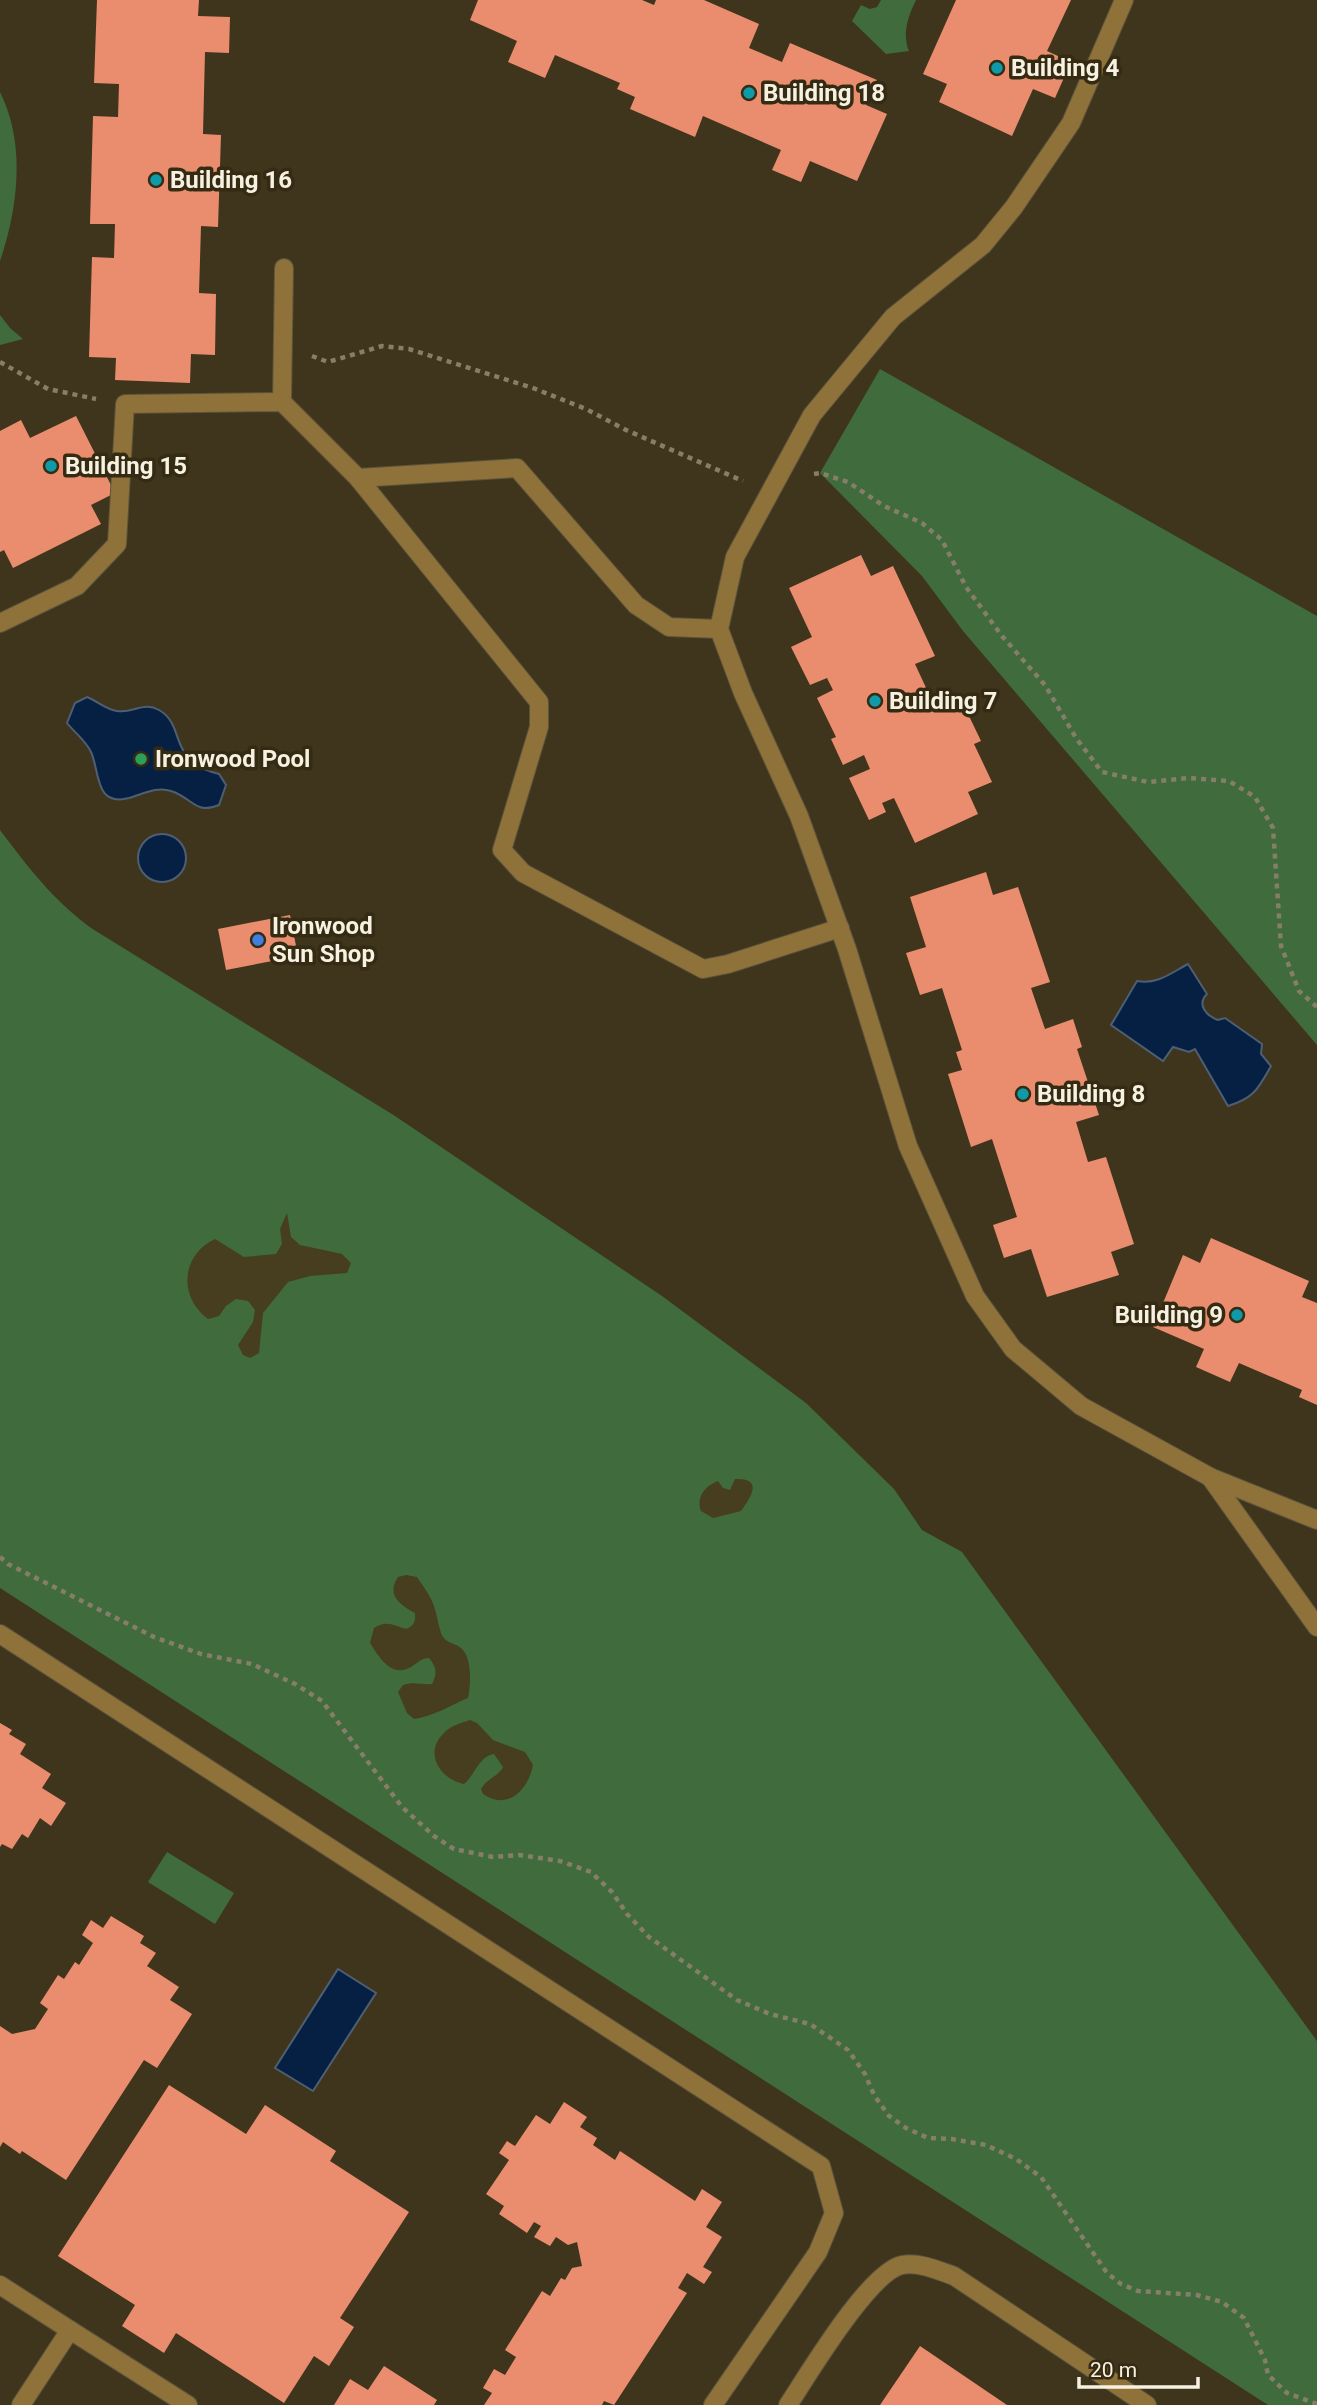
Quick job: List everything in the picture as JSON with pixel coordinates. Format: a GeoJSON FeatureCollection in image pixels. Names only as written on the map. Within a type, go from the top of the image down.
{"type":"FeatureCollection","features":[{"type":"Feature","properties":{"kind":"street"},"geometry":{"type":"LineString","coordinates":[[1124,0],[1071,123],[1014,207],[983,245],[893,317],[812,415],[735,557],[719,629],[743,693],[799,816],[840,928],[908,1146],[975,1296],[1013,1349],[1081,1406],[1210,1477],[1317,1520]]}},
{"type":"Feature","properties":{"kind":"street"},"geometry":{"type":"LineString","coordinates":[[282,402],[285,268]]}},
{"type":"Feature","properties":{"kind":"street"},"geometry":{"type":"LineString","coordinates":[[0,623],[77,586],[117,544],[125,404],[282,402],[358,478],[539,702],[539,726],[502,850],[523,873],[703,969],[728,964],[840,928]]}},
{"type":"Feature","properties":{"kind":"street"},"geometry":{"type":"LineString","coordinates":[[358,478],[517,468],[636,605],[669,627],[719,629]]}},
{"type":"Feature","properties":{"kind":"street"},"geometry":{"type":"LineString","coordinates":[[1210,1477],[1317,1627]]}},
{"type":"Feature","properties":{"kind":"street"},"geometry":{"type":"LineString","coordinates":[[0,1634],[821,2166],[834,2213],[818,2252],[713,2405]]}},
{"type":"Feature","properties":{"kind":"street"},"geometry":{"type":"LineString","coordinates":[[788,2405],[858,2303],[880,2277],[901,2265],[926,2266],[954,2276],[1147,2405]]}},
{"type":"Feature","properties":{"kind":"street"},"geometry":{"type":"LineString","coordinates":[[0,2286],[188,2405]]}},
{"type":"Feature","properties":{"kind":"street"},"geometry":{"type":"LineString","coordinates":[[23,2404],[69,2330]]}},
{"type":"Feature","properties":{"kind":"path"},"geometry":{"type":"LineString","coordinates":[[283,376],[312,356],[328,362],[382,346],[409,349],[533,388],[586,409],[626,430],[749,483],[820,473],[848,482],[884,506],[922,523],[942,540],[966,587],[1002,636],[1045,685],[1076,738],[1102,772],[1148,782],[1189,778],[1229,780],[1255,797],[1273,828],[1281,946],[1299,991],[1317,1007]]}},
{"type":"Feature","properties":{"kind":"path"},"geometry":{"type":"LineString","coordinates":[[0,362],[48,389],[125,404]]}},
{"type":"Feature","properties":{"kind":"path"},"geometry":{"type":"LineString","coordinates":[[0,1557],[8,1564],[155,1637],[201,1654],[252,1664],[295,1684],[322,1701],[402,1807],[434,1836],[454,1849],[493,1857],[519,1855],[560,1861],[591,1872],[612,1892],[649,1937],[737,2000],[770,2014],[810,2024],[848,2050],[888,2116],[906,2128],[928,2137],[986,2145],[1016,2159],[1041,2177],[1107,2273],[1121,2284],[1138,2291],[1197,2295],[1222,2302],[1244,2318],[1265,2360],[1268,2375],[1287,2393],[1317,2404]]}},
{"type":"Feature","properties":{"kind":"green space"},"geometry":{"type":"Polygon","coordinates":[[[881,0],[916,0],[907,25],[909,51],[886,54],[852,21],[861,5],[870,9],[877,7],[881,0]]]}},
{"type":"Feature","properties":{"kind":"green space"},"geometry":{"type":"Polygon","coordinates":[[[0,92],[14,133],[16,176],[11,220],[0,261],[0,92]]]}},
{"type":"Feature","properties":{"kind":"green space"},"geometry":{"type":"Polygon","coordinates":[[[0,315],[10,328],[23,339],[0,345],[0,315]]]}},
{"type":"Feature","properties":{"kind":"green space"},"geometry":{"type":"Polygon","coordinates":[[[880,369],[1317,616],[1317,1045],[963,631],[922,576],[820,473],[880,369]]]}},
{"type":"Feature","properties":{"kind":"green space"},"geometry":{"type":"Polygon","coordinates":[[[0,830],[53,895],[91,928],[395,1116],[662,1296],[806,1403],[894,1489],[922,1530],[962,1552],[1317,2041],[1317,2405],[1268,2405],[0,1588],[0,830]]]}},
{"type":"Feature","properties":{"kind":"green space"},"geometry":{"type":"Polygon","coordinates":[[[167,1852],[234,1893],[215,1924],[148,1882],[167,1852]]]}},
{"type":"Feature","properties":{"kind":"sand"},"geometry":{"type":"Polygon","coordinates":[[[287,1213],[291,1237],[300,1245],[342,1254],[351,1263],[347,1273],[310,1276],[288,1282],[263,1313],[259,1353],[250,1358],[243,1355],[238,1345],[253,1322],[255,1310],[248,1301],[236,1299],[226,1306],[219,1316],[208,1319],[198,1310],[188,1288],[190,1266],[195,1255],[215,1239],[244,1257],[276,1254],[282,1244],[280,1229],[287,1213]]]}},
{"type":"Feature","properties":{"kind":"sand"},"geometry":{"type":"Polygon","coordinates":[[[735,1479],[750,1482],[753,1489],[741,1511],[713,1518],[701,1511],[701,1497],[709,1486],[718,1481],[723,1488],[730,1490],[735,1479]]]}},
{"type":"Feature","properties":{"kind":"sand"},"geometry":{"type":"Polygon","coordinates":[[[398,1577],[417,1577],[424,1587],[434,1606],[443,1637],[465,1653],[470,1672],[468,1698],[414,1719],[407,1713],[398,1692],[407,1684],[432,1684],[436,1673],[433,1664],[427,1658],[407,1669],[394,1669],[383,1661],[370,1643],[374,1628],[382,1624],[406,1629],[414,1623],[415,1613],[396,1599],[393,1589],[398,1577]]]}},
{"type":"Feature","properties":{"kind":"sand"},"geometry":{"type":"Polygon","coordinates":[[[470,1720],[477,1723],[493,1740],[525,1752],[533,1765],[527,1782],[516,1795],[501,1800],[483,1794],[483,1785],[503,1767],[494,1754],[481,1762],[464,1784],[448,1777],[437,1764],[435,1749],[444,1733],[449,1728],[470,1720]]]}},
{"type":"Feature","properties":{"kind":"water","name":"Ironwood Pool"},"geometry":{"type":"Polygon","coordinates":[[[87,697],[113,710],[148,707],[159,710],[173,725],[184,752],[191,761],[219,774],[226,785],[219,805],[211,808],[199,807],[178,794],[160,789],[129,798],[110,797],[100,786],[89,748],[67,723],[75,703],[87,697]]]}},
{"type":"Feature","properties":{"kind":"water"},"geometry":{"type":"Polygon","coordinates":[[[162,834],[179,841],[186,858],[179,875],[162,882],[145,875],[138,858],[145,841],[162,834]]]}},
{"type":"Feature","properties":{"kind":"water"},"geometry":{"type":"Polygon","coordinates":[[[1188,964],[1207,994],[1203,1002],[1204,1010],[1218,1020],[1225,1018],[1262,1044],[1261,1054],[1271,1066],[1254,1092],[1244,1100],[1228,1106],[1195,1049],[1189,1052],[1173,1047],[1163,1061],[1111,1025],[1137,981],[1157,980],[1188,964]]]}},
{"type":"Feature","properties":{"kind":"water"},"geometry":{"type":"Polygon","coordinates":[[[338,1969],[376,1993],[313,2091],[275,2068],[338,1969]]]}},
{"type":"Feature","properties":{"kind":"building","name":"Building 16"},"geometry":{"type":"Polygon","coordinates":[[[97,0],[199,0],[198,16],[230,17],[229,53],[205,52],[203,134],[221,135],[218,227],[201,226],[199,293],[216,294],[215,355],[191,354],[190,383],[115,380],[116,358],[89,357],[92,257],[114,258],[115,224],[90,224],[93,116],[118,117],[119,84],[94,83],[97,0]]]}},
{"type":"Feature","properties":{"kind":"building","name":"Building 18"},"geometry":{"type":"Polygon","coordinates":[[[478,0],[642,0],[654,5],[656,0],[704,0],[759,24],[749,48],[782,62],[790,43],[877,80],[866,105],[887,114],[857,181],[810,161],[801,182],[772,170],[781,150],[703,116],[695,137],[630,109],[635,97],[617,89],[620,83],[555,55],[545,78],[508,62],[517,41],[470,20],[478,0]]]}},
{"type":"Feature","properties":{"kind":"building","name":"Building 4"},"geometry":{"type":"Polygon","coordinates":[[[956,0],[1071,0],[1047,51],[1071,62],[1055,98],[1033,89],[1012,136],[939,102],[947,84],[923,74],[956,0]]]}},
{"type":"Feature","properties":{"kind":"building","name":"Building 15"},"geometry":{"type":"Polygon","coordinates":[[[76,416],[115,493],[91,505],[101,524],[13,568],[4,550],[0,552],[0,431],[21,420],[30,438],[76,416]]]}},
{"type":"Feature","properties":{"kind":"building","name":"Building 7"},"geometry":{"type":"Polygon","coordinates":[[[861,555],[871,576],[893,566],[935,656],[915,664],[934,705],[958,693],[981,741],[974,744],[992,782],[968,792],[978,814],[915,843],[894,798],[882,803],[886,812],[869,820],[849,778],[870,769],[864,755],[843,765],[831,739],[836,737],[817,698],[833,690],[827,678],[810,685],[791,647],[812,637],[789,588],[861,555]]]}},
{"type":"Feature","properties":{"kind":"building","name":"Building 8"},"geometry":{"type":"Polygon","coordinates":[[[986,872],[993,895],[1018,887],[1050,982],[1031,988],[1045,1029],[1073,1019],[1082,1047],[1077,1049],[1099,1115],[1076,1122],[1088,1162],[1106,1157],[1134,1244],[1111,1252],[1119,1275],[1047,1297],[1031,1249],[1004,1258],[993,1225],[1017,1217],[992,1139],[971,1147],[948,1074],[962,1070],[956,1052],[962,1050],[942,988],[920,995],[906,953],[926,947],[910,897],[986,872]]]}},
{"type":"Feature","properties":{"kind":"building"},"geometry":{"type":"Polygon","coordinates":[[[290,915],[298,956],[226,970],[218,929],[290,915]]]}},
{"type":"Feature","properties":{"kind":"building","name":"Building 9"},"geometry":{"type":"Polygon","coordinates":[[[1211,1238],[1309,1281],[1302,1297],[1317,1303],[1317,1405],[1299,1397],[1302,1390],[1239,1363],[1230,1382],[1196,1367],[1204,1349],[1153,1327],[1183,1255],[1200,1263],[1211,1238]]]}},
{"type":"Feature","properties":{"kind":"building"},"geometry":{"type":"Polygon","coordinates":[[[0,1723],[12,1730],[9,1734],[26,1744],[20,1754],[51,1774],[42,1788],[66,1803],[51,1826],[40,1818],[28,1838],[22,1834],[12,1849],[2,1844],[0,1847],[0,1723]]]}},
{"type":"Feature","properties":{"kind":"building"},"geometry":{"type":"Polygon","coordinates":[[[111,1916],[144,1936],[140,1943],[156,1953],[147,1966],[179,1987],[170,2000],[192,2014],[157,2068],[144,2060],[66,2180],[22,2151],[20,2154],[3,2142],[0,2147],[0,2026],[12,2034],[35,2029],[48,2009],[40,2003],[58,1975],[64,1979],[75,1962],[79,1965],[93,1943],[82,1935],[91,1920],[103,1928],[111,1916]]]}},
{"type":"Feature","properties":{"kind":"building"},"geometry":{"type":"Polygon","coordinates":[[[169,2085],[246,2134],[265,2105],[336,2151],[330,2161],[409,2212],[340,2318],[354,2327],[329,2366],[314,2356],[284,2403],[176,2333],[164,2353],[122,2326],[135,2305],[58,2256],[169,2085]]]}},
{"type":"Feature","properties":{"kind":"building"},"geometry":{"type":"Polygon","coordinates":[[[564,2102],[587,2117],[580,2127],[597,2138],[593,2145],[615,2160],[620,2151],[695,2201],[702,2189],[722,2202],[706,2227],[722,2237],[703,2267],[712,2272],[704,2284],[687,2273],[678,2288],[687,2293],[614,2405],[604,2401],[602,2405],[484,2405],[492,2393],[483,2388],[494,2369],[505,2375],[516,2357],[505,2350],[542,2291],[550,2296],[561,2278],[565,2280],[572,2268],[582,2266],[577,2242],[568,2245],[556,2237],[550,2246],[534,2237],[541,2226],[534,2222],[527,2233],[499,2214],[504,2206],[486,2194],[509,2160],[499,2153],[507,2141],[515,2146],[536,2115],[550,2124],[564,2102]]]}},
{"type":"Feature","properties":{"kind":"building"},"geometry":{"type":"Polygon","coordinates":[[[920,2346],[1007,2405],[880,2405],[920,2346]]]}},
{"type":"Feature","properties":{"kind":"building"},"geometry":{"type":"Polygon","coordinates":[[[384,2366],[437,2400],[434,2405],[334,2405],[350,2379],[368,2390],[384,2366]]]}},
{"type":"Feature","properties":{"kind":"place","name":"Building 4"},"geometry":{"type":"Point","coordinates":[997,68]}},
{"type":"Feature","properties":{"kind":"place","name":"Building 18"},"geometry":{"type":"Point","coordinates":[749,93]}},
{"type":"Feature","properties":{"kind":"place","name":"Building 16"},"geometry":{"type":"Point","coordinates":[156,180]}},
{"type":"Feature","properties":{"kind":"place","name":"Building 15"},"geometry":{"type":"Point","coordinates":[51,466]}},
{"type":"Feature","properties":{"kind":"place","name":"Building 7"},"geometry":{"type":"Point","coordinates":[875,701]}},
{"type":"Feature","properties":{"kind":"place","name":"Ironwood Pool"},"geometry":{"type":"Point","coordinates":[141,759]}},
{"type":"Feature","properties":{"kind":"place","name":"Ironwood Sun Shop"},"geometry":{"type":"Point","coordinates":[258,940]}},
{"type":"Feature","properties":{"kind":"place","name":"Building 8"},"geometry":{"type":"Point","coordinates":[1023,1094]}},
{"type":"Feature","properties":{"kind":"place","name":"Building 9"},"geometry":{"type":"Point","coordinates":[1237,1315]}}]}
